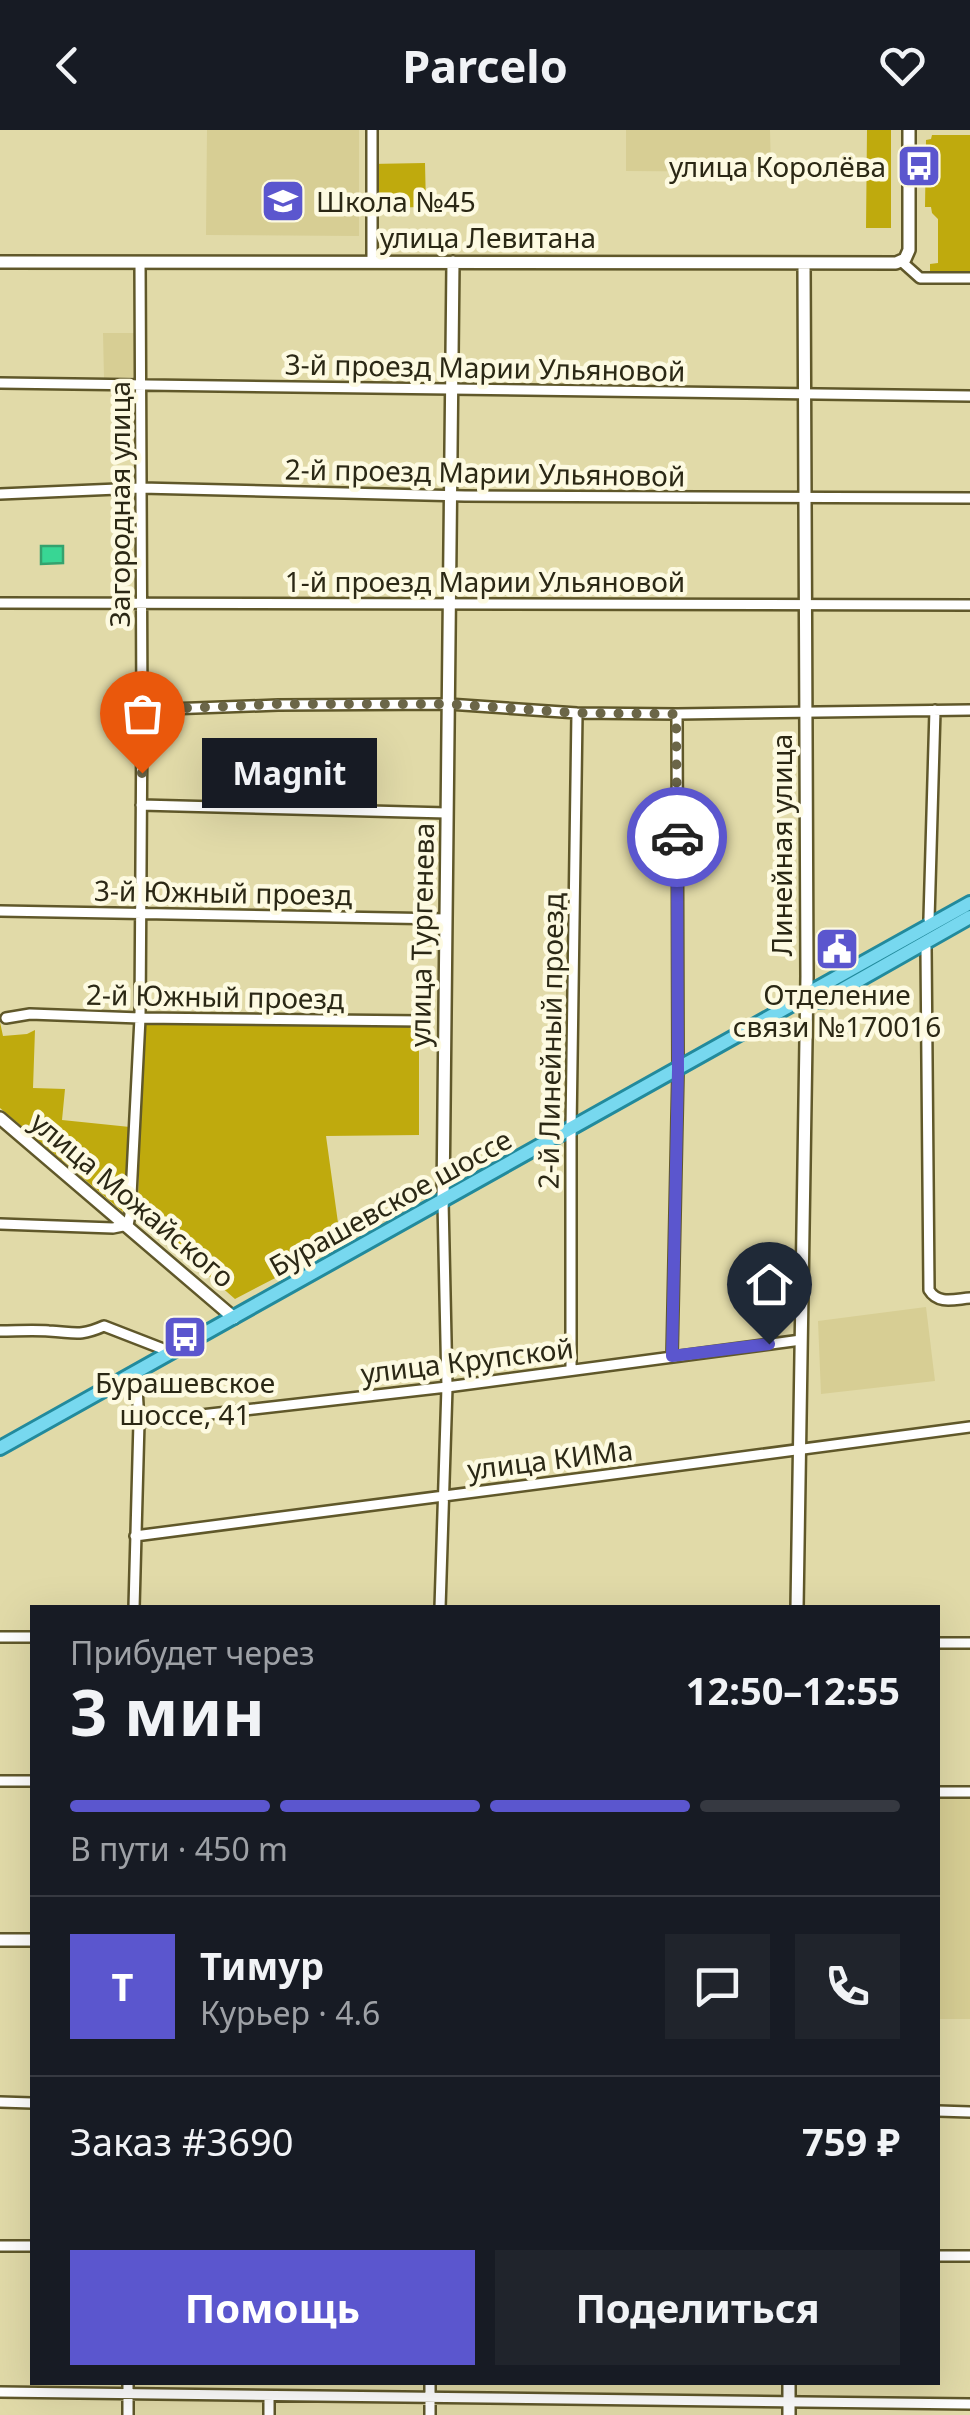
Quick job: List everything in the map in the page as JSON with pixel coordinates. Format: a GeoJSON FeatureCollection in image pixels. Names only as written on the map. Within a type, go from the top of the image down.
{"type":"FeatureCollection","features":[{"type":"Feature","properties":{"kind":"main road"},"geometry":{"type":"LineString","coordinates":[[901,261],[909,250],[909,130]]}},
{"type":"Feature","properties":{"kind":"main road","name":"улица Левитана"},"geometry":{"type":"LineString","coordinates":[[0,262],[901,261]]}},
{"type":"Feature","properties":{"kind":"main road","name":"улица Тургенева"},"geometry":{"type":"LineString","coordinates":[[443,1201],[453,262]]}},
{"type":"Feature","properties":{"kind":"main road","name":"Линейная улица"},"geometry":{"type":"LineString","coordinates":[[797,1605],[806,1000],[804,262]]}},
{"type":"Feature","properties":{"kind":"main road","name":"Бурашевское шоссе"},"geometry":{"type":"LineString","coordinates":[[806,1000],[814,990],[970,902]]}},
{"type":"Feature","properties":{"kind":"main road","name":"Бурашевское шоссе"},"geometry":{"type":"LineString","coordinates":[[0,1448],[791,1004],[822,1001],[970,918]]}},
{"type":"Feature","properties":{"kind":"main road","name":"улица Можайского"},"geometry":{"type":"LineString","coordinates":[[0,1118],[234,1318]]}},
{"type":"Feature","properties":{"kind":"main road"},"geometry":{"type":"LineString","coordinates":[[0,1940],[30,1940]]}},
{"type":"Feature","properties":{"kind":"street"},"geometry":{"type":"LineString","coordinates":[[372,130],[372,262]]}},
{"type":"Feature","properties":{"kind":"street","name":"улица Левитана"},"geometry":{"type":"LineString","coordinates":[[901,261],[920,278],[970,278]]}},
{"type":"Feature","properties":{"kind":"street","name":"Загородная улица"},"geometry":{"type":"LineString","coordinates":[[128,1225],[140,1018],[140,262]]}},
{"type":"Feature","properties":{"kind":"street","name":"3-й проезд Марии Ульяновой"},"geometry":{"type":"LineString","coordinates":[[0,383],[970,396]]}},
{"type":"Feature","properties":{"kind":"street","name":"2-й проезд Марии Ульяновой"},"geometry":{"type":"LineString","coordinates":[[0,494],[141,488],[450,496],[970,498]]}},
{"type":"Feature","properties":{"kind":"street","name":"1-й проезд Марии Ульяновой"},"geometry":{"type":"LineString","coordinates":[[0,603],[970,605]]}},
{"type":"Feature","properties":{"kind":"street"},"geometry":{"type":"LineString","coordinates":[[142,710],[278,704],[448,704],[577,713],[676,714],[970,710]]}},
{"type":"Feature","properties":{"kind":"street"},"geometry":{"type":"LineString","coordinates":[[932,924],[929,918],[935,710]]}},
{"type":"Feature","properties":{"kind":"street","name":"2-й Линейный проезд"},"geometry":{"type":"LineString","coordinates":[[571,1369],[577,713]]}},
{"type":"Feature","properties":{"kind":"street"},"geometry":{"type":"LineString","coordinates":[[672,1356],[678,1070],[676,714]]}},
{"type":"Feature","properties":{"kind":"street"},"geometry":{"type":"LineString","coordinates":[[141,805],[447,813]]}},
{"type":"Feature","properties":{"kind":"street","name":"3-й Южный проезд"},"geometry":{"type":"LineString","coordinates":[[0,910],[446,919]]}},
{"type":"Feature","properties":{"kind":"street"},"geometry":{"type":"LineString","coordinates":[[923,943],[929,1290],[933,1298],[941,1301],[970,1298]]}},
{"type":"Feature","properties":{"kind":"street","name":"2-й Южный проезд"},"geometry":{"type":"LineString","coordinates":[[6,1018],[30,1014],[423,1021]]}},
{"type":"Feature","properties":{"kind":"street","name":"улица Тургенева"},"geometry":{"type":"LineString","coordinates":[[440,1605],[447,1387],[443,1201]]}},
{"type":"Feature","properties":{"kind":"street"},"geometry":{"type":"LineString","coordinates":[[0,1224],[114,1228],[128,1225]]}},
{"type":"Feature","properties":{"kind":"street"},"geometry":{"type":"LineString","coordinates":[[0,1331],[72,1335],[104,1326],[172,1352]]}},
{"type":"Feature","properties":{"kind":"street","name":"улица Крупской"},"geometry":{"type":"LineString","coordinates":[[139,1422],[447,1387],[801,1340]]}},
{"type":"Feature","properties":{"kind":"street"},"geometry":{"type":"LineString","coordinates":[[132,1375],[137,1388],[139,1422],[134,1605]]}},
{"type":"Feature","properties":{"kind":"street","name":"улица КИМа"},"geometry":{"type":"LineString","coordinates":[[135,1536],[970,1427]]}},
{"type":"Feature","properties":{"kind":"street"},"geometry":{"type":"LineString","coordinates":[[0,1637],[30,1637]]}},
{"type":"Feature","properties":{"kind":"street"},"geometry":{"type":"LineString","coordinates":[[940,1644],[970,1643]]}},
{"type":"Feature","properties":{"kind":"street"},"geometry":{"type":"LineString","coordinates":[[0,1781],[30,1781]]}},
{"type":"Feature","properties":{"kind":"street"},"geometry":{"type":"LineString","coordinates":[[940,1792],[970,1792]]}},
{"type":"Feature","properties":{"kind":"street"},"geometry":{"type":"LineString","coordinates":[[0,2102],[30,2103]]}},
{"type":"Feature","properties":{"kind":"street"},"geometry":{"type":"LineString","coordinates":[[940,2112],[970,2112]]}},
{"type":"Feature","properties":{"kind":"street"},"geometry":{"type":"LineString","coordinates":[[0,2246],[30,2246]]}},
{"type":"Feature","properties":{"kind":"street"},"geometry":{"type":"LineString","coordinates":[[940,2256],[970,2256]]}},
{"type":"Feature","properties":{"kind":"street"},"geometry":{"type":"LineString","coordinates":[[287,2385],[287,2396]]}},
{"type":"Feature","properties":{"kind":"street"},"geometry":{"type":"LineString","coordinates":[[430,2385],[430,2415]]}},
{"type":"Feature","properties":{"kind":"street"},"geometry":{"type":"LineString","coordinates":[[0,2392],[128,2388],[270,2396],[789,2408],[970,2404]]}},
{"type":"Feature","properties":{"kind":"street"},"geometry":{"type":"LineString","coordinates":[[128,2388],[128,2415]]}},
{"type":"Feature","properties":{"kind":"street"},"geometry":{"type":"LineString","coordinates":[[269,2415],[270,2396]]}},
{"type":"Feature","properties":{"kind":"shaded area","name":"Школа №45"},"geometry":{"type":"Polygon","coordinates":[[[207,130],[359,130],[359,236],[206,235],[207,130]]]}},
{"type":"Feature","properties":{"kind":"shaded area"},"geometry":{"type":"Polygon","coordinates":[[[626,130],[770,130],[771,172],[626,171],[626,130]]]}},
{"type":"Feature","properties":{"kind":"shaded area"},"geometry":{"type":"Polygon","coordinates":[[[867,130],[891,130],[891,228],[866,228],[867,130]]]}},
{"type":"Feature","properties":{"kind":"shaded area"},"geometry":{"type":"Polygon","coordinates":[[[932,135],[970,135],[970,275],[930,274],[930,264],[938,263],[938,219],[931,207],[925,207],[926,140],[932,135]]]}},
{"type":"Feature","properties":{"kind":"shaded area"},"geometry":{"type":"Polygon","coordinates":[[[425,163],[426,207],[370,208],[370,164],[425,163]]]}},
{"type":"Feature","properties":{"kind":"shaded area"},"geometry":{"type":"Polygon","coordinates":[[[103,333],[137,333],[138,377],[104,378],[103,333]]]}},
{"type":"Feature","properties":{"kind":"shaded area"},"geometry":{"type":"Polygon","coordinates":[[[41,546],[63,546],[63,563],[41,564],[41,546]]]}},
{"type":"Feature","properties":{"kind":"shaded area"},"geometry":{"type":"Polygon","coordinates":[[[0,1022],[3,1036],[35,1030],[33,1088],[65,1089],[62,1120],[130,1127],[126,1212],[0,1108],[0,1022]]]}},
{"type":"Feature","properties":{"kind":"shaded area"},"geometry":{"type":"Polygon","coordinates":[[[143,1023],[419,1024],[419,1135],[326,1136],[339,1230],[310,1260],[235,1299],[146,1221],[138,1202],[143,1023]]]}},
{"type":"Feature","properties":{"kind":"shaded area"},"geometry":{"type":"Polygon","coordinates":[[[926,1307],[935,1381],[821,1394],[818,1321],[926,1307]]]}},
{"type":"Feature","properties":{"kind":"shaded area"},"geometry":{"type":"Polygon","coordinates":[[[940,1798],[970,1798],[970,2019],[940,2019],[940,1798]]]}},
{"type":"Feature","properties":{"kind":"way so far"},"geometry":{"type":"LineString","coordinates":[[142,773],[142,710],[278,704],[448,704],[577,713],[676,714],[677,837]]}},
{"type":"Feature","properties":{"kind":"place","name":"улица Королёва"},"geometry":{"type":"Point","coordinates":[919,166]}},
{"type":"Feature","properties":{"kind":"place","name":"Школа №45"},"geometry":{"type":"Point","coordinates":[283,201]}},
{"type":"Feature","properties":{"kind":"place","name":"Magnit"},"geometry":{"type":"Point","coordinates":[142,773]}},
{"type":"Feature","properties":{"kind":"place","name":"Отделение связи №170016"},"geometry":{"type":"Point","coordinates":[837,949]}},
{"type":"Feature","properties":{"kind":"place","name":"Бурашевское шоссе, 41"},"geometry":{"type":"Point","coordinates":[185,1337]}},
{"type":"Feature","properties":{"kind":"route"},"geometry":{"type":"LineString","coordinates":[[677,837],[678,1070],[672,1356],[769,1344]]}}]}
